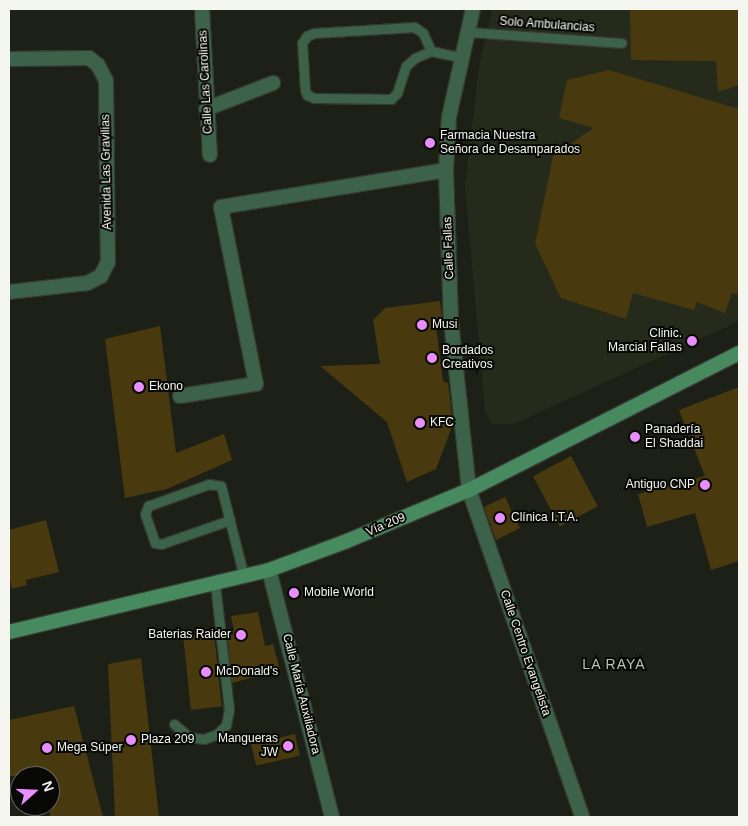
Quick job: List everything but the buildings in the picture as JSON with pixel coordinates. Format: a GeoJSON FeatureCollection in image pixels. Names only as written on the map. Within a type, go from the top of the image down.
{"type":"FeatureCollection","features":[{"type":"Feature","properties":{"kind":"main road","name":"Vía 209"},"geometry":{"type":"LineString","coordinates":[[9,632],[244,577],[269,570],[347,541],[469,490],[739,354]]}},
{"type":"Feature","properties":{"kind":"street","name":"Calle Las Carolinas"},"geometry":{"type":"LineString","coordinates":[[202,9],[210,155]]}},
{"type":"Feature","properties":{"kind":"street","name":"Calle Fallas"},"geometry":{"type":"LineString","coordinates":[[469,490],[451,322],[446,170],[449,117],[473,9]]}},
{"type":"Feature","properties":{"kind":"street","name":"Avenida Las Gravilias"},"geometry":{"type":"LineString","coordinates":[[9,59],[89,58],[98,65],[106,81],[108,262],[101,276],[87,283],[9,292]]}},
{"type":"Feature","properties":{"kind":"street"},"geometry":{"type":"LineString","coordinates":[[206,108],[273,83]]}},
{"type":"Feature","properties":{"kind":"street"},"geometry":{"type":"LineString","coordinates":[[180,396],[256,384],[221,207],[446,170]]}},
{"type":"Feature","properties":{"kind":"street","name":"Calle Centro Evangelista"},"geometry":{"type":"LineString","coordinates":[[469,490],[582,817]]}},
{"type":"Feature","properties":{"kind":"street","name":"Calle María Auxiliadora"},"geometry":{"type":"LineString","coordinates":[[269,570],[332,817]]}},
{"type":"Feature","properties":{"kind":"lane"},"geometry":{"type":"LineString","coordinates":[[430,51],[423,33],[414,27],[314,33],[307,36],[302,43],[305,90],[307,95],[314,98],[390,99],[396,92],[406,66],[415,58],[430,51],[463,58]]}},
{"type":"Feature","properties":{"kind":"lane","name":"Solo Ambulancias"},"geometry":{"type":"LineString","coordinates":[[469,32],[622,43]]}},
{"type":"Feature","properties":{"kind":"lane"},"geometry":{"type":"LineString","coordinates":[[230,520],[161,544],[155,544],[145,514],[148,506],[215,484],[220,486],[230,520],[244,577]]}},
{"type":"Feature","properties":{"kind":"lane"},"geometry":{"type":"LineString","coordinates":[[174,724],[189,737],[204,739],[217,734],[226,725],[230,710],[215,584]]}},
{"type":"Feature","properties":{"kind":"shaded area"},"geometry":{"type":"Polygon","coordinates":[[[492,9],[739,9],[739,321],[514,424],[493,424],[485,412],[465,187],[479,66],[492,9]]]}},
{"type":"Feature","properties":{"kind":"place","name":"Farmacia Nuestra Señora de Desamparados"},"geometry":{"type":"Point","coordinates":[430,143]}},
{"type":"Feature","properties":{"kind":"place","name":"Musi"},"geometry":{"type":"Point","coordinates":[422,325]}},
{"type":"Feature","properties":{"kind":"place","name":"Clinic. Marcial Fallas"},"geometry":{"type":"Point","coordinates":[692,341]}},
{"type":"Feature","properties":{"kind":"place","name":"Bordados Creativos"},"geometry":{"type":"Point","coordinates":[432,358]}},
{"type":"Feature","properties":{"kind":"place","name":"Ekono"},"geometry":{"type":"Point","coordinates":[139,387]}},
{"type":"Feature","properties":{"kind":"place","name":"KFC"},"geometry":{"type":"Point","coordinates":[420,423]}},
{"type":"Feature","properties":{"kind":"place","name":"Panadería El Shaddai"},"geometry":{"type":"Point","coordinates":[635,437]}},
{"type":"Feature","properties":{"kind":"place","name":"Antiguo CNP"},"geometry":{"type":"Point","coordinates":[705,485]}},
{"type":"Feature","properties":{"kind":"place","name":"Clínica I.T.A."},"geometry":{"type":"Point","coordinates":[500,518]}},
{"type":"Feature","properties":{"kind":"place","name":"Mobile World"},"geometry":{"type":"Point","coordinates":[294,593]}},
{"type":"Feature","properties":{"kind":"place","name":"Baterias Raider"},"geometry":{"type":"Point","coordinates":[241,635]}},
{"type":"Feature","properties":{"kind":"place","name":"McDonald's"},"geometry":{"type":"Point","coordinates":[206,672]}},
{"type":"Feature","properties":{"kind":"place","name":"Plaza 209"},"geometry":{"type":"Point","coordinates":[131,740]}},
{"type":"Feature","properties":{"kind":"place","name":"Mangueras JW"},"geometry":{"type":"Point","coordinates":[288,746]}},
{"type":"Feature","properties":{"kind":"place","name":"Mega Súper"},"geometry":{"type":"Point","coordinates":[47,748]}},
{"type":"Feature","properties":{"kind":"district","name":"LA RAYA"},"geometry":{"type":"Point","coordinates":[614,664]}}]}
